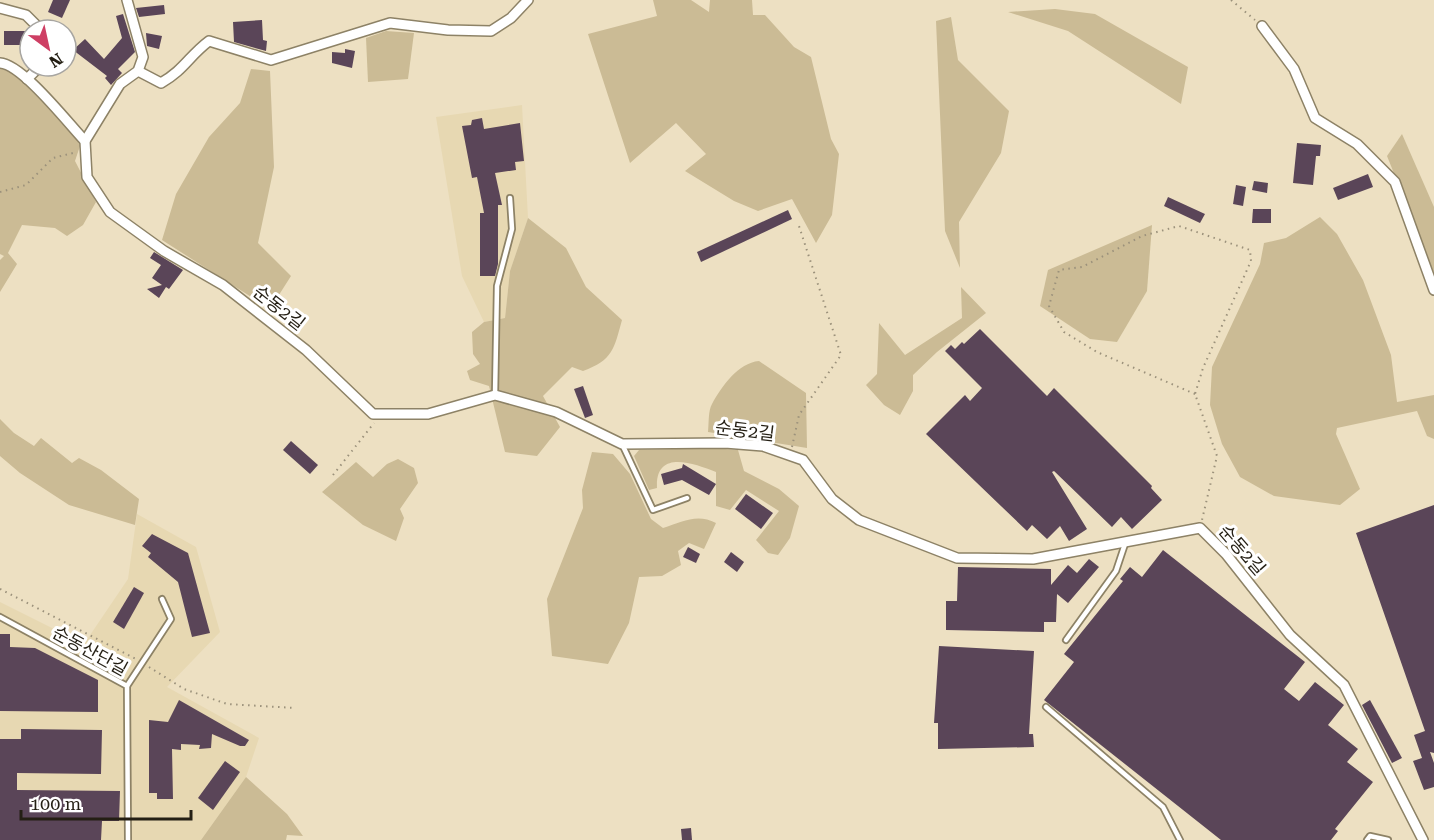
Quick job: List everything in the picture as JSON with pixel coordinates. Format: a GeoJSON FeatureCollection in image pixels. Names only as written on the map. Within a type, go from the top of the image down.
{"type":"FeatureCollection","features":[{"type":"Feature","properties":{"kind":"street"},"geometry":{"type":"LineString","coordinates":[[0,63],[9,63],[27,79],[85,146],[120,84],[138,70],[143,57],[127,0]]}},
{"type":"Feature","properties":{"kind":"street"},"geometry":{"type":"LineString","coordinates":[[138,70],[161,83],[180,72],[196,51],[209,41],[271,60],[390,23],[448,30],[491,31],[511,18],[528,0]]}},
{"type":"Feature","properties":{"kind":"street"},"geometry":{"type":"LineString","coordinates":[[0,8],[26,15],[29,18]]}},
{"type":"Feature","properties":{"kind":"street"},"geometry":{"type":"LineString","coordinates":[[1262,26],[1294,69],[1316,118],[1357,144],[1395,182],[1434,290]]}},
{"type":"Feature","properties":{"kind":"street","name":"순동2길"},"geometry":{"type":"LineString","coordinates":[[85,146],[87,177],[110,212],[164,251],[223,285],[306,350],[373,414],[381,414]]}},
{"type":"Feature","properties":{"kind":"street"},"geometry":{"type":"LineString","coordinates":[[381,414],[428,414],[495,395]]}},
{"type":"Feature","properties":{"kind":"street","name":"순동2길"},"geometry":{"type":"LineString","coordinates":[[495,395],[556,412],[622,444],[725,442],[763,447],[803,460],[832,500],[859,520],[957,558],[1033,559],[1200,528],[1226,554],[1290,635],[1344,685],[1423,840]]}},
{"type":"Feature","properties":{"kind":"lane"},"geometry":{"type":"LineString","coordinates":[[495,395],[497,286],[512,229],[510,198]]}},
{"type":"Feature","properties":{"kind":"lane"},"geometry":{"type":"LineString","coordinates":[[622,444],[653,510],[687,498]]}},
{"type":"Feature","properties":{"kind":"lane"},"geometry":{"type":"LineString","coordinates":[[1066,640],[1116,571],[1126,541]]}},
{"type":"Feature","properties":{"kind":"lane"},"geometry":{"type":"LineString","coordinates":[[127,686],[171,619],[162,599]]}},
{"type":"Feature","properties":{"kind":"lane","name":"순동산단길"},"geometry":{"type":"LineString","coordinates":[[0,617],[127,686],[128,840]]}},
{"type":"Feature","properties":{"kind":"lane"},"geometry":{"type":"LineString","coordinates":[[1046,707],[1163,807],[1180,840]]}},
{"type":"Feature","properties":{"kind":"lane"},"geometry":{"type":"LineString","coordinates":[[1367,840],[1370,836],[1388,840]]}},
{"type":"Feature","properties":{"kind":"path"},"geometry":{"type":"LineString","coordinates":[[1231,0],[1262,26]]}},
{"type":"Feature","properties":{"kind":"path"},"geometry":{"type":"LineString","coordinates":[[0,192],[26,185],[53,158],[85,146]]}},
{"type":"Feature","properties":{"kind":"path"},"geometry":{"type":"LineString","coordinates":[[790,456],[800,415],[841,355],[798,223]]}},
{"type":"Feature","properties":{"kind":"path"},"geometry":{"type":"LineString","coordinates":[[1195,394],[1097,352],[1064,332],[1049,306],[1059,270],[1082,267],[1142,236],[1179,226],[1250,250],[1251,261],[1203,368],[1195,394],[1216,456],[1200,528]]}},
{"type":"Feature","properties":{"kind":"path"},"geometry":{"type":"LineString","coordinates":[[333,476],[381,414]]}},
{"type":"Feature","properties":{"kind":"shaded area"},"geometry":{"type":"Polygon","coordinates":[[[653,0],[691,0],[709,12],[710,0],[752,0],[753,15],[765,15],[794,47],[811,57],[831,139],[839,154],[832,215],[816,243],[792,199],[758,211],[734,201],[685,171],[706,154],[676,123],[630,163],[588,34],[657,16],[653,0]]]}},
{"type":"Feature","properties":{"kind":"shaded area"},"geometry":{"type":"Polygon","coordinates":[[[1055,9],[1095,14],[1188,67],[1181,104],[1068,31],[1008,12],[1055,9]]]}},
{"type":"Feature","properties":{"kind":"shaded area"},"geometry":{"type":"Polygon","coordinates":[[[951,17],[958,60],[1009,111],[1001,153],[959,222],[960,268],[945,231],[936,21],[951,17]]]}},
{"type":"Feature","properties":{"kind":"shaded area"},"geometry":{"type":"Polygon","coordinates":[[[386,31],[414,33],[408,79],[368,82],[366,38],[386,31]]]}},
{"type":"Feature","properties":{"kind":"shaded area"},"geometry":{"type":"Polygon","coordinates":[[[0,69],[14,70],[18,78],[21,78],[77,139],[80,146],[75,161],[96,202],[83,225],[67,236],[55,228],[22,225],[8,253],[17,264],[0,292],[0,260],[4,256],[0,254],[0,69]]]}},
{"type":"Feature","properties":{"kind":"shaded area"},"geometry":{"type":"Polygon","coordinates":[[[251,69],[270,71],[274,167],[258,243],[291,276],[270,309],[162,240],[176,194],[209,137],[240,103],[251,69]]]}},
{"type":"Feature","properties":{"kind":"shaded area"},"geometry":{"type":"Polygon","coordinates":[[[522,105],[528,218],[510,271],[505,318],[484,322],[462,276],[436,117],[522,105]]]}},
{"type":"Feature","properties":{"kind":"shaded area"},"geometry":{"type":"Polygon","coordinates":[[[1402,134],[1434,207],[1434,273],[1387,156],[1402,134]]]}},
{"type":"Feature","properties":{"kind":"shaded area"},"geometry":{"type":"Polygon","coordinates":[[[1320,217],[1337,234],[1363,280],[1391,355],[1397,402],[1434,395],[1434,439],[1427,436],[1417,411],[1337,428],[1336,434],[1360,489],[1340,505],[1274,496],[1240,477],[1222,444],[1210,405],[1212,367],[1260,264],[1264,243],[1286,238],[1320,217]]]}},
{"type":"Feature","properties":{"kind":"shaded area"},"geometry":{"type":"Polygon","coordinates":[[[528,218],[566,248],[586,287],[622,320],[614,346],[606,358],[583,371],[572,367],[543,396],[560,427],[537,456],[505,452],[489,386],[470,380],[467,371],[480,364],[473,354],[472,332],[484,322],[505,318],[510,271],[528,218]]]}},
{"type":"Feature","properties":{"kind":"shaded area"},"geometry":{"type":"Polygon","coordinates":[[[1152,225],[1147,291],[1117,342],[1090,339],[1040,306],[1048,270],[1152,225]]]}},
{"type":"Feature","properties":{"kind":"shaded area"},"geometry":{"type":"Polygon","coordinates":[[[961,287],[986,313],[937,352],[913,375],[913,391],[900,415],[884,405],[866,385],[877,374],[879,323],[905,355],[962,318],[961,287]]]}},
{"type":"Feature","properties":{"kind":"shaded area"},"geometry":{"type":"Polygon","coordinates":[[[759,361],[806,393],[807,448],[708,432],[711,407],[731,376],[744,366],[759,361]]]}},
{"type":"Feature","properties":{"kind":"shaded area"},"geometry":{"type":"Polygon","coordinates":[[[0,419],[14,433],[34,446],[41,438],[72,463],[79,458],[101,470],[139,499],[135,525],[69,505],[20,473],[0,456],[0,419]]]}},
{"type":"Feature","properties":{"kind":"shaded area"},"geometry":{"type":"Polygon","coordinates":[[[713,448],[738,450],[744,471],[779,489],[799,506],[790,538],[778,555],[768,553],[756,540],[779,511],[746,490],[730,510],[716,506],[716,472],[687,463],[669,463],[662,468],[658,476],[657,488],[649,490],[634,456],[639,450],[713,448]]]}},
{"type":"Feature","properties":{"kind":"shaded area"},"geometry":{"type":"Polygon","coordinates":[[[592,452],[613,454],[630,474],[651,519],[663,528],[696,519],[716,523],[704,549],[689,543],[678,551],[681,565],[662,576],[639,577],[629,623],[608,664],[552,656],[547,599],[583,508],[582,490],[592,452]]]}},
{"type":"Feature","properties":{"kind":"shaded area"},"geometry":{"type":"Polygon","coordinates":[[[398,459],[414,468],[418,483],[400,509],[404,518],[396,541],[363,525],[322,492],[356,462],[373,477],[387,464],[398,459]]]}},
{"type":"Feature","properties":{"kind":"shaded area"},"geometry":{"type":"Polygon","coordinates":[[[137,514],[196,547],[220,632],[167,687],[259,738],[246,777],[201,840],[0,840],[0,602],[84,644],[128,579],[137,514]]]}},
{"type":"Feature","properties":{"kind":"shaded area"},"geometry":{"type":"Polygon","coordinates":[[[246,777],[287,814],[303,836],[287,835],[286,840],[201,840],[246,777]]]}},
{"type":"Feature","properties":{"kind":"building"},"geometry":{"type":"Polygon","coordinates":[[[53,0],[70,0],[62,18],[48,12],[53,0]]]}},
{"type":"Feature","properties":{"kind":"building"},"geometry":{"type":"Polygon","coordinates":[[[164,5],[165,14],[139,17],[136,8],[164,5]]]}},
{"type":"Feature","properties":{"kind":"building"},"geometry":{"type":"Polygon","coordinates":[[[123,14],[135,52],[118,69],[122,73],[111,85],[105,78],[107,76],[78,54],[78,45],[85,39],[104,59],[122,38],[116,16],[123,14]]]}},
{"type":"Feature","properties":{"kind":"building"},"geometry":{"type":"Polygon","coordinates":[[[262,20],[263,40],[267,41],[266,51],[234,42],[233,22],[262,20]]]}},
{"type":"Feature","properties":{"kind":"building"},"geometry":{"type":"Polygon","coordinates":[[[4,31],[18,31],[18,45],[4,45],[4,31]]]}},
{"type":"Feature","properties":{"kind":"building"},"geometry":{"type":"Polygon","coordinates":[[[146,33],[162,36],[159,49],[147,46],[146,33]]]}},
{"type":"Feature","properties":{"kind":"building"},"geometry":{"type":"Polygon","coordinates":[[[345,49],[355,51],[352,68],[332,63],[332,52],[345,53],[345,49]]]}},
{"type":"Feature","properties":{"kind":"building"},"geometry":{"type":"Polygon","coordinates":[[[482,118],[484,129],[520,123],[524,161],[515,162],[516,170],[495,173],[502,205],[498,205],[498,264],[495,276],[480,276],[480,213],[484,213],[477,177],[472,178],[462,126],[471,125],[472,120],[482,118]]]}},
{"type":"Feature","properties":{"kind":"building"},"geometry":{"type":"Polygon","coordinates":[[[1297,143],[1321,145],[1320,156],[1316,156],[1313,185],[1293,183],[1297,143]]]}},
{"type":"Feature","properties":{"kind":"building"},"geometry":{"type":"Polygon","coordinates":[[[1368,174],[1373,187],[1338,200],[1333,188],[1368,174]]]}},
{"type":"Feature","properties":{"kind":"building"},"geometry":{"type":"Polygon","coordinates":[[[1254,181],[1268,183],[1267,193],[1252,190],[1254,181]]]}},
{"type":"Feature","properties":{"kind":"building"},"geometry":{"type":"Polygon","coordinates":[[[1236,185],[1246,187],[1243,206],[1233,204],[1236,185]]]}},
{"type":"Feature","properties":{"kind":"building"},"geometry":{"type":"Polygon","coordinates":[[[1168,197],[1205,214],[1200,223],[1164,206],[1168,197]]]}},
{"type":"Feature","properties":{"kind":"building"},"geometry":{"type":"Polygon","coordinates":[[[1253,209],[1271,209],[1271,223],[1252,223],[1253,209]]]}},
{"type":"Feature","properties":{"kind":"building"},"geometry":{"type":"Polygon","coordinates":[[[788,210],[792,219],[701,262],[697,252],[788,210]]]}},
{"type":"Feature","properties":{"kind":"building"},"geometry":{"type":"Polygon","coordinates":[[[154,252],[183,270],[169,289],[166,287],[159,298],[147,289],[162,285],[152,278],[161,265],[150,258],[154,252]]]}},
{"type":"Feature","properties":{"kind":"building"},"geometry":{"type":"Polygon","coordinates":[[[980,329],[1047,396],[1054,388],[1152,486],[1151,488],[1162,500],[1132,529],[1121,517],[1112,527],[1054,471],[1052,472],[1087,529],[1069,541],[1060,526],[1047,539],[1032,525],[1027,531],[926,434],[965,395],[970,401],[982,388],[945,351],[951,345],[955,349],[962,342],[964,344],[980,329]]]}},
{"type":"Feature","properties":{"kind":"building"},"geometry":{"type":"Polygon","coordinates":[[[583,386],[593,415],[585,418],[574,389],[583,386]]]}},
{"type":"Feature","properties":{"kind":"building"},"geometry":{"type":"Polygon","coordinates":[[[291,441],[318,465],[310,474],[283,450],[291,441]]]}},
{"type":"Feature","properties":{"kind":"building"},"geometry":{"type":"Polygon","coordinates":[[[683,464],[716,484],[709,495],[682,480],[664,485],[661,474],[682,468],[683,464]]]}},
{"type":"Feature","properties":{"kind":"building"},"geometry":{"type":"Polygon","coordinates":[[[746,494],[773,513],[761,529],[735,509],[746,494]]]}},
{"type":"Feature","properties":{"kind":"building"},"geometry":{"type":"Polygon","coordinates":[[[1434,505],[1434,753],[1430,752],[1434,763],[1434,787],[1424,790],[1413,761],[1422,758],[1414,735],[1425,731],[1356,533],[1434,505]]]}},
{"type":"Feature","properties":{"kind":"building"},"geometry":{"type":"Polygon","coordinates":[[[152,534],[188,553],[210,633],[192,637],[178,582],[148,557],[151,553],[142,546],[152,534]]]}},
{"type":"Feature","properties":{"kind":"building"},"geometry":{"type":"Polygon","coordinates":[[[688,547],[700,554],[696,563],[683,557],[688,547]]]}},
{"type":"Feature","properties":{"kind":"building"},"geometry":{"type":"Polygon","coordinates":[[[1163,550],[1305,662],[1284,689],[1299,701],[1315,682],[1344,705],[1328,725],[1358,749],[1347,762],[1373,782],[1335,829],[1338,831],[1331,840],[1221,840],[1044,700],[1074,662],[1064,654],[1123,581],[1120,579],[1130,567],[1142,577],[1163,550]]]}},
{"type":"Feature","properties":{"kind":"building"},"geometry":{"type":"Polygon","coordinates":[[[731,552],[744,562],[737,572],[724,562],[731,552]]]}},
{"type":"Feature","properties":{"kind":"building"},"geometry":{"type":"Polygon","coordinates":[[[1089,559],[1099,567],[1068,603],[1057,594],[1056,622],[1044,622],[1044,632],[946,630],[946,601],[957,601],[958,567],[1051,569],[1051,585],[1068,565],[1077,573],[1089,559]]]}},
{"type":"Feature","properties":{"kind":"building"},"geometry":{"type":"Polygon","coordinates":[[[134,587],[144,593],[124,629],[113,622],[134,587]]]}},
{"type":"Feature","properties":{"kind":"building"},"geometry":{"type":"Polygon","coordinates":[[[0,634],[10,634],[10,647],[35,648],[98,680],[98,712],[0,711],[0,634]]]}},
{"type":"Feature","properties":{"kind":"building"},"geometry":{"type":"Polygon","coordinates":[[[939,646],[1034,651],[1029,734],[1033,734],[1034,747],[938,749],[938,723],[934,723],[939,646]]]}},
{"type":"Feature","properties":{"kind":"building"},"geometry":{"type":"Polygon","coordinates":[[[179,700],[249,740],[245,746],[240,746],[212,734],[211,748],[199,749],[200,745],[181,744],[181,750],[172,749],[173,799],[157,799],[157,793],[149,793],[149,720],[168,722],[179,700]]]}},
{"type":"Feature","properties":{"kind":"building"},"geometry":{"type":"Polygon","coordinates":[[[1370,700],[1402,758],[1392,763],[1362,705],[1370,700]]]}},
{"type":"Feature","properties":{"kind":"building"},"geometry":{"type":"Polygon","coordinates":[[[21,729],[102,730],[101,774],[17,773],[17,790],[120,791],[119,821],[102,821],[101,840],[0,840],[0,739],[21,739],[21,729]]]}},
{"type":"Feature","properties":{"kind":"building"},"geometry":{"type":"Polygon","coordinates":[[[225,761],[240,772],[213,810],[198,798],[225,761]]]}},
{"type":"Feature","properties":{"kind":"building"},"geometry":{"type":"Polygon","coordinates":[[[691,828],[692,840],[682,840],[681,829],[691,828]]]}}]}
